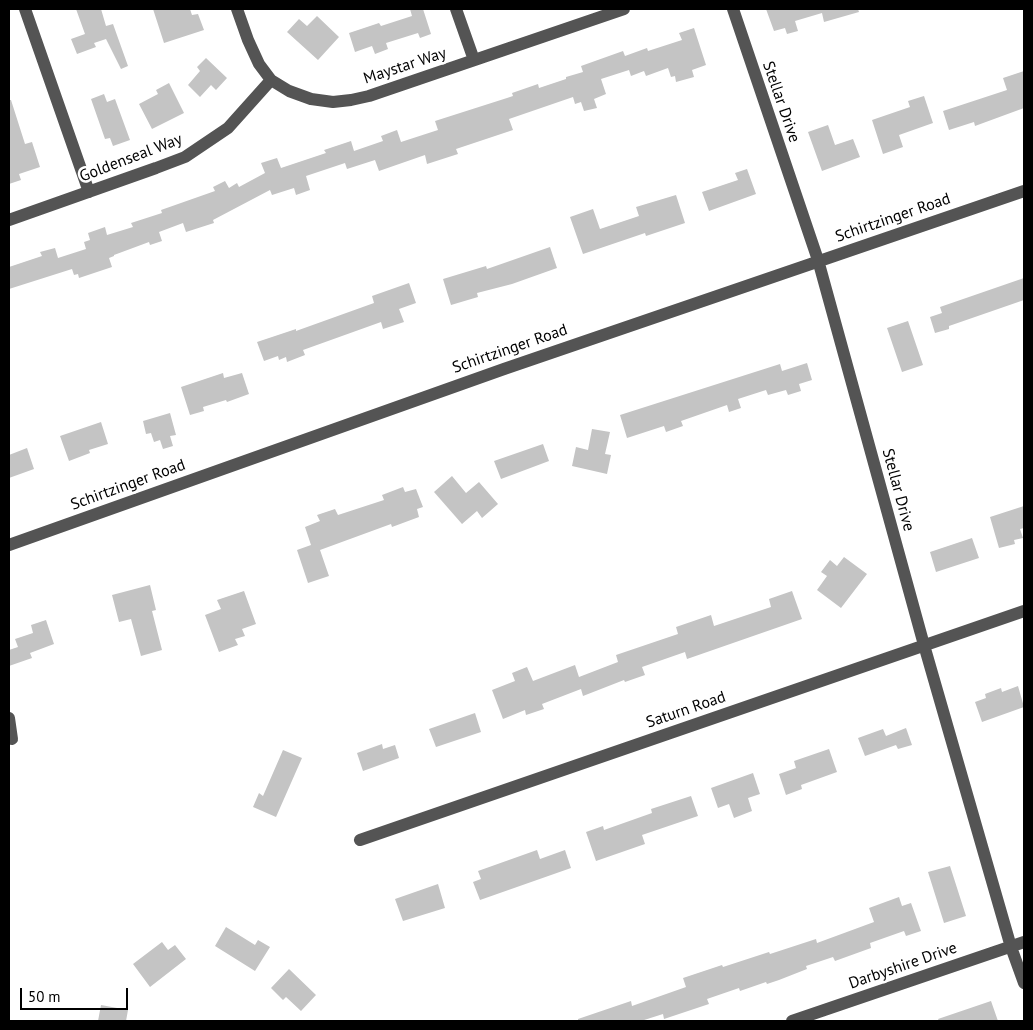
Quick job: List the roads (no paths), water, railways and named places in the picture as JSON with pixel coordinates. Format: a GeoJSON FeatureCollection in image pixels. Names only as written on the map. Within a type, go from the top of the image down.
{"type":"FeatureCollection","features":[{"type":"Feature","properties":{"kind":"street"},"geometry":{"type":"LineString","coordinates":[[25,9],[89,192]]}},
{"type":"Feature","properties":{"kind":"street","name":"Maystar Way"},"geometry":{"type":"LineString","coordinates":[[237,9],[259,64],[271,80],[289,91],[311,99],[333,102],[351,100],[624,9]]}},
{"type":"Feature","properties":{"kind":"street"},"geometry":{"type":"LineString","coordinates":[[456,9],[474,60]]}},
{"type":"Feature","properties":{"kind":"street","name":"Stellar Drive"},"geometry":{"type":"LineString","coordinates":[[733,9],[818,260],[924,645],[1011,947],[1024,983]]}},
{"type":"Feature","properties":{"kind":"street","name":"Goldenseal Way"},"geometry":{"type":"LineString","coordinates":[[9,220],[186,157],[228,128],[271,80]]}},
{"type":"Feature","properties":{"kind":"street","name":"Schirtzinger Road"},"geometry":{"type":"LineString","coordinates":[[9,545],[437,392],[1024,191]]}},
{"type":"Feature","properties":{"kind":"street","name":"Saturn Road"},"geometry":{"type":"LineString","coordinates":[[360,840],[1024,611]]}},
{"type":"Feature","properties":{"kind":"street"},"geometry":{"type":"LineString","coordinates":[[9,718],[12,739]]}},
{"type":"Feature","properties":{"kind":"street","name":"Darbyshire Drive"},"geometry":{"type":"LineString","coordinates":[[792,1021],[1024,942]]}}]}
